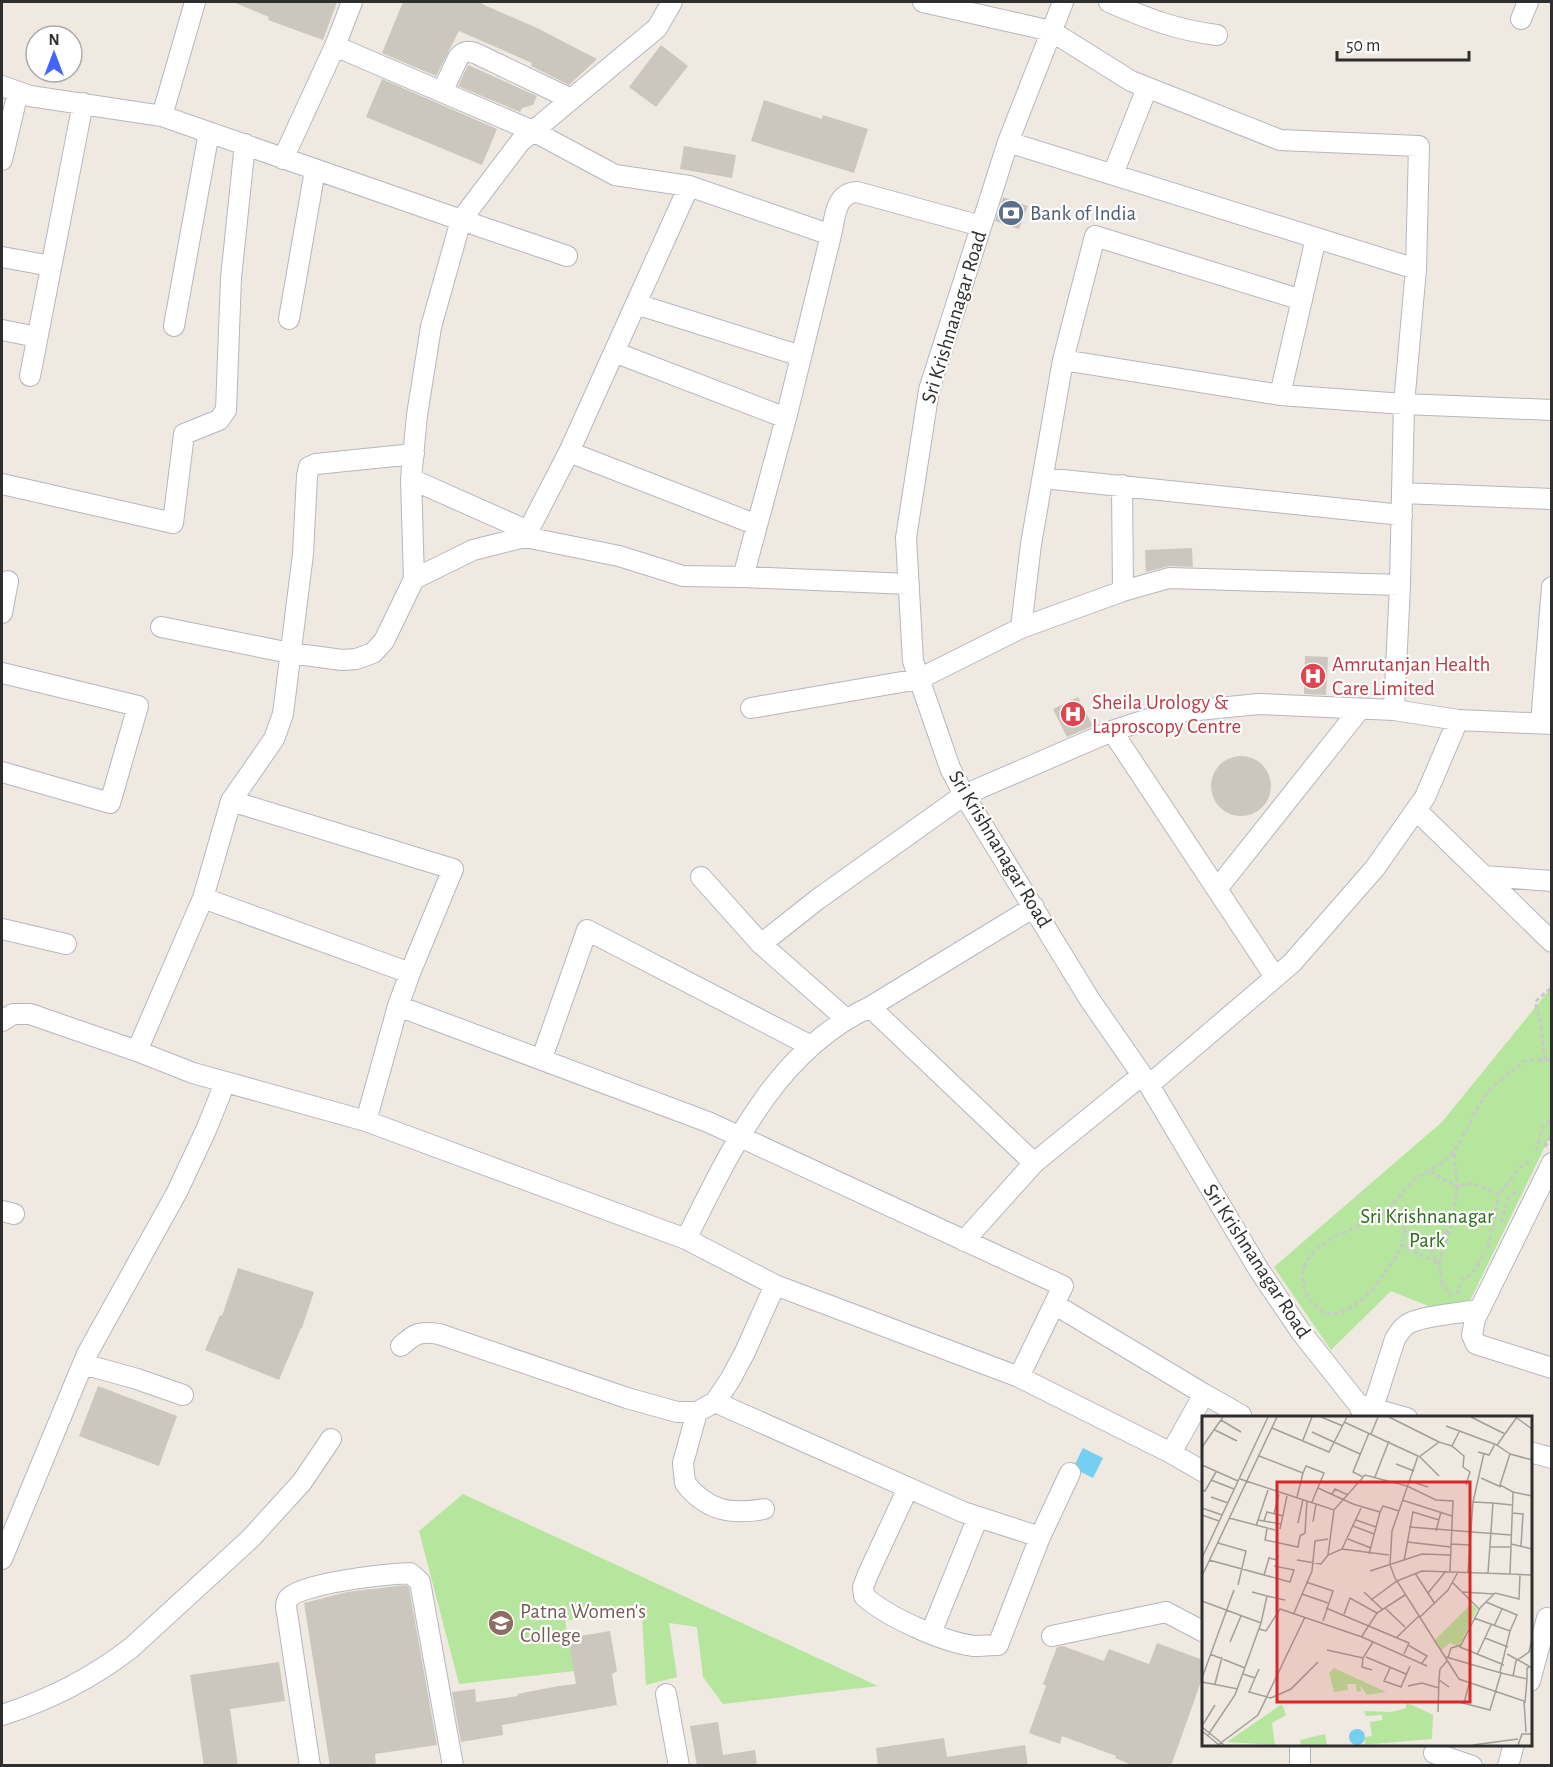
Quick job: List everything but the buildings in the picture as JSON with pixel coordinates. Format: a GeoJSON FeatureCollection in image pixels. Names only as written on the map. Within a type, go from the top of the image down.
{"type":"FeatureCollection","features":[{"type":"Feature","properties":{"kind":"street"},"geometry":{"type":"LineString","coordinates":[[162,116],[195,2]]}},
{"type":"Feature","properties":{"kind":"street"},"geometry":{"type":"LineString","coordinates":[[283,159],[352,2]]}},
{"type":"Feature","properties":{"kind":"street"},"geometry":{"type":"LineString","coordinates":[[161,627],[290,653],[342,660],[356,659],[374,653],[384,641],[414,579],[411,479],[417,415],[431,327],[461,220],[520,142],[657,28],[672,2]]}},
{"type":"Feature","properties":{"kind":"street"},"geometry":{"type":"LineString","coordinates":[[923,2],[1051,31],[1131,81],[1280,140],[1419,146],[1416,269],[1404,405],[1401,585],[1394,710]]}},
{"type":"Feature","properties":{"kind":"street","name":"Sri Krishnanagar Road"},"geometry":{"type":"LineString","coordinates":[[1063,2],[1008,142],[929,390],[906,538],[913,661],[950,768],[964,795],[1090,1000],[1146,1080],[1258,1270],[1297,1312],[1323,1362],[1365,1410]]}},
{"type":"Feature","properties":{"kind":"street"},"geometry":{"type":"LineString","coordinates":[[1109,2],[1165,25],[1190,32],[1217,35]]}},
{"type":"Feature","properties":{"kind":"street"},"geometry":{"type":"LineString","coordinates":[[335,45],[533,131],[615,175],[689,186],[831,235]]}},
{"type":"Feature","properties":{"kind":"street"},"geometry":{"type":"LineString","coordinates":[[442,92],[458,58],[462,52],[466,51],[477,54],[571,99]]}},
{"type":"Feature","properties":{"kind":"street"},"geometry":{"type":"LineString","coordinates":[[1113,174],[1147,87]]}},
{"type":"Feature","properties":{"kind":"street"},"geometry":{"type":"LineString","coordinates":[[2,160],[10,89],[30,96],[162,116],[567,256]]}},
{"type":"Feature","properties":{"kind":"street"},"geometry":{"type":"LineString","coordinates":[[30,376],[83,103]]}},
{"type":"Feature","properties":{"kind":"street"},"geometry":{"type":"LineString","coordinates":[[174,326],[209,132]]}},
{"type":"Feature","properties":{"kind":"street"},"geometry":{"type":"LineString","coordinates":[[1008,142],[1416,269]]}},
{"type":"Feature","properties":{"kind":"street"},"geometry":{"type":"LineString","coordinates":[[2,484],[173,523],[184,434],[219,420],[226,410],[231,278],[245,144]]}},
{"type":"Feature","properties":{"kind":"street"},"geometry":{"type":"LineString","coordinates":[[289,319],[315,170]]}},
{"type":"Feature","properties":{"kind":"street"},"geometry":{"type":"LineString","coordinates":[[414,579],[472,550],[527,534],[569,452],[689,186]]}},
{"type":"Feature","properties":{"kind":"street"},"geometry":{"type":"LineString","coordinates":[[743,577],[786,418],[838,204],[842,196],[848,192],[857,192],[981,226]]}},
{"type":"Feature","properties":{"kind":"street"},"geometry":{"type":"LineString","coordinates":[[1022,628],[1030,544],[1063,360],[1095,236],[1302,300]]}},
{"type":"Feature","properties":{"kind":"street"},"geometry":{"type":"LineString","coordinates":[[1280,394],[1316,238]]}},
{"type":"Feature","properties":{"kind":"street"},"geometry":{"type":"LineString","coordinates":[[2,257],[51,266]]}},
{"type":"Feature","properties":{"kind":"street"},"geometry":{"type":"LineString","coordinates":[[636,304],[801,356]]}},
{"type":"Feature","properties":{"kind":"street"},"geometry":{"type":"LineString","coordinates":[[2,330],[37,337]]}},
{"type":"Feature","properties":{"kind":"street"},"geometry":{"type":"LineString","coordinates":[[614,352],[786,418]]}},
{"type":"Feature","properties":{"kind":"street"},"geometry":{"type":"LineString","coordinates":[[1063,360],[1280,394],[1404,405],[1551,410]]}},
{"type":"Feature","properties":{"kind":"street"},"geometry":{"type":"LineString","coordinates":[[569,452],[757,525]]}},
{"type":"Feature","properties":{"kind":"street"},"geometry":{"type":"LineString","coordinates":[[137,1051],[203,898],[231,801],[274,739],[283,714],[303,554],[309,467],[316,464],[414,454]]}},
{"type":"Feature","properties":{"kind":"street"},"geometry":{"type":"LineString","coordinates":[[1043,478],[1402,515]]}},
{"type":"Feature","properties":{"kind":"street"},"geometry":{"type":"LineString","coordinates":[[411,479],[527,534],[618,556],[683,576],[909,584]]}},
{"type":"Feature","properties":{"kind":"street"},"geometry":{"type":"LineString","coordinates":[[1122,485],[1124,591]]}},
{"type":"Feature","properties":{"kind":"street"},"geometry":{"type":"LineString","coordinates":[[1402,493],[1551,499]]}},
{"type":"Feature","properties":{"kind":"street"},"geometry":{"type":"LineString","coordinates":[[751,708],[919,679],[1022,628],[1124,591],[1169,578],[1401,585]]}},
{"type":"Feature","properties":{"kind":"street"},"geometry":{"type":"LineString","coordinates":[[2,612],[8,581]]}},
{"type":"Feature","properties":{"kind":"street"},"geometry":{"type":"LineString","coordinates":[[761,944],[818,899],[964,795],[1112,731],[1167,713],[1258,704],[1394,710],[1458,720],[1546,724],[1551,587]]}},
{"type":"Feature","properties":{"kind":"street"},"geometry":{"type":"LineString","coordinates":[[2,673],[138,706],[110,803],[2,772]]}},
{"type":"Feature","properties":{"kind":"street"},"geometry":{"type":"LineString","coordinates":[[1217,889],[1360,709]]}},
{"type":"Feature","properties":{"kind":"street"},"geometry":{"type":"LineString","coordinates":[[964,1241],[1034,1163],[1146,1080],[1292,963],[1376,868],[1425,797],[1458,720]]}},
{"type":"Feature","properties":{"kind":"street"},"geometry":{"type":"LineString","coordinates":[[1112,731],[1275,977]]}},
{"type":"Feature","properties":{"kind":"street"},"geometry":{"type":"LineString","coordinates":[[231,801],[453,869],[410,973],[366,1121]]}},
{"type":"Feature","properties":{"kind":"street"},"geometry":{"type":"LineString","coordinates":[[1416,810],[1551,942]]}},
{"type":"Feature","properties":{"kind":"street"},"geometry":{"type":"LineString","coordinates":[[1484,876],[1551,881]]}},
{"type":"Feature","properties":{"kind":"street"},"geometry":{"type":"LineString","coordinates":[[701,877],[761,944],[845,1018]]}},
{"type":"Feature","properties":{"kind":"street"},"geometry":{"type":"LineString","coordinates":[[203,898],[410,973]]}},
{"type":"Feature","properties":{"kind":"street"},"geometry":{"type":"LineString","coordinates":[[686,1239],[740,1137],[768,1092],[809,1046],[830,1032],[845,1018],[870,1007],[1034,907]]}},
{"type":"Feature","properties":{"kind":"street"},"geometry":{"type":"LineString","coordinates":[[2,929],[66,944]]}},
{"type":"Feature","properties":{"kind":"street"},"geometry":{"type":"LineString","coordinates":[[542,1058],[587,930],[809,1046]]}},
{"type":"Feature","properties":{"kind":"street"},"geometry":{"type":"LineString","coordinates":[[399,1006],[708,1122],[1062,1286],[1019,1377]]}},
{"type":"Feature","properties":{"kind":"street"},"geometry":{"type":"LineString","coordinates":[[870,1007],[1034,1163]]}},
{"type":"Feature","properties":{"kind":"street"},"geometry":{"type":"LineString","coordinates":[[2,1021],[13,1014],[30,1014],[225,1083],[366,1121],[686,1239],[775,1285],[1019,1377],[1171,1453],[1202,1471]]}},
{"type":"Feature","properties":{"kind":"street"},"geometry":{"type":"LineString","coordinates":[[2,1559],[83,1364],[177,1192],[225,1083]]}},
{"type":"Feature","properties":{"kind":"street"},"geometry":{"type":"LineString","coordinates":[[1551,1163],[1479,1310],[1472,1335],[1476,1344],[1551,1368]]}},
{"type":"Feature","properties":{"kind":"street"},"geometry":{"type":"LineString","coordinates":[[401,1346],[413,1335],[426,1332],[439,1334],[627,1398],[676,1412],[697,1412],[715,1402],[745,1353],[775,1285]]}},
{"type":"Feature","properties":{"kind":"street"},"geometry":{"type":"LineString","coordinates":[[1054,1304],[1241,1415]]}},
{"type":"Feature","properties":{"kind":"street"},"geometry":{"type":"LineString","coordinates":[[1396,1416],[1365,1410],[1395,1339],[1402,1328],[1411,1322],[1479,1310]]}},
{"type":"Feature","properties":{"kind":"street"},"geometry":{"type":"LineString","coordinates":[[83,1364],[183,1395]]}},
{"type":"Feature","properties":{"kind":"street"},"geometry":{"type":"LineString","coordinates":[[1171,1453],[1204,1395]]}},
{"type":"Feature","properties":{"kind":"street"},"geometry":{"type":"LineString","coordinates":[[715,1402],[908,1488],[978,1517],[1040,1537]]}},
{"type":"Feature","properties":{"kind":"street"},"geometry":{"type":"LineString","coordinates":[[697,1412],[683,1463],[682,1473],[685,1483],[699,1498],[719,1509],[732,1512],[764,1509]]}},
{"type":"Feature","properties":{"kind":"street"},"geometry":{"type":"LineString","coordinates":[[2,1715],[56,1696],[105,1668],[131,1648],[251,1538],[302,1482],[331,1439]]}},
{"type":"Feature","properties":{"kind":"street"},"geometry":{"type":"LineString","coordinates":[[1532,1453],[1551,1458]]}},
{"type":"Feature","properties":{"kind":"street"},"geometry":{"type":"LineString","coordinates":[[908,1488],[868,1574],[863,1587],[864,1596],[886,1611],[931,1633],[974,1646],[998,1645],[1040,1537],[1070,1473]]}},
{"type":"Feature","properties":{"kind":"street"},"geometry":{"type":"LineString","coordinates":[[931,1633],[978,1517]]}},
{"type":"Feature","properties":{"kind":"street"},"geometry":{"type":"LineString","coordinates":[[310,1766],[287,1613],[288,1598],[297,1592],[320,1586],[411,1572],[420,1582],[453,1766]]}},
{"type":"Feature","properties":{"kind":"street"},"geometry":{"type":"LineString","coordinates":[[1052,1636],[1166,1612],[1202,1631]]}},
{"type":"Feature","properties":{"kind":"street"},"geometry":{"type":"LineString","coordinates":[[1532,1671],[1543,1616]]}},
{"type":"Feature","properties":{"kind":"street"},"geometry":{"type":"LineString","coordinates":[[666,1694],[680,1766]]}},
{"type":"Feature","properties":{"kind":"street"},"geometry":{"type":"LineString","coordinates":[[1300,1746],[1300,1766]]}},
{"type":"Feature","properties":{"kind":"street"},"geometry":{"type":"LineString","coordinates":[[1508,1766],[1513,1746]]}},
{"type":"Feature","properties":{"kind":"street"},"geometry":{"type":"LineString","coordinates":[[1434,1753],[1472,1766]]}},
{"type":"Feature","properties":{"kind":"path"},"geometry":{"type":"LineString","coordinates":[[1545,1060],[1540,1019],[1535,1002],[1551,987]]}},
{"type":"Feature","properties":{"kind":"path"},"geometry":{"type":"LineString","coordinates":[[1405,1229],[1402,1245],[1388,1273],[1356,1304],[1341,1313],[1327,1314],[1311,1303],[1303,1282],[1305,1263],[1324,1244],[1389,1209],[1415,1179],[1430,1171],[1454,1151],[1483,1098],[1505,1076],[1527,1060],[1551,1060]]}},
{"type":"Feature","properties":{"kind":"path"},"geometry":{"type":"LineString","coordinates":[[1528,1169],[1538,1148],[1543,1128],[1551,1118]]}},
{"type":"Feature","properties":{"kind":"path"},"geometry":{"type":"LineString","coordinates":[[1488,1248],[1499,1195],[1522,1165],[1531,1161],[1544,1149],[1551,1134]]}},
{"type":"Feature","properties":{"kind":"path"},"geometry":{"type":"LineString","coordinates":[[1439,1264],[1457,1200],[1454,1151]]}},
{"type":"Feature","properties":{"kind":"path"},"geometry":{"type":"LineString","coordinates":[[1430,1171],[1457,1186]]}},
{"type":"Feature","properties":{"kind":"path"},"geometry":{"type":"LineString","coordinates":[[1457,1186],[1464,1183],[1482,1186],[1499,1195]]}},
{"type":"Feature","properties":{"kind":"path"},"geometry":{"type":"LineString","coordinates":[[1389,1209],[1405,1229],[1427,1240],[1439,1264],[1442,1283],[1456,1301],[1461,1280],[1472,1274],[1502,1220],[1508,1199],[1522,1185]]}},
{"type":"Feature","properties":{"kind":"path"},"geometry":{"type":"LineString","coordinates":[[1402,1245],[1427,1240],[1449,1231]]}},
{"type":"Feature","properties":{"kind":"path"},"geometry":{"type":"LineString","coordinates":[[1402,1245],[1439,1264]]}},
{"type":"Feature","properties":{"kind":"green space","name":"Sri Krishnanagar Park"},"geometry":{"type":"Polygon","coordinates":[[[1551,988],[1551,1134],[1461,1319],[1391,1291],[1331,1350],[1274,1267],[1442,1122],[1551,988]]]}},
{"type":"Feature","properties":{"kind":"green space"},"geometry":{"type":"Polygon","coordinates":[[[463,1494],[878,1686],[723,1704],[703,1677],[697,1627],[669,1623],[677,1677],[646,1685],[642,1616],[565,1620],[574,1671],[459,1684],[419,1531],[463,1494]]]}},
{"type":"Feature","properties":{"kind":"water"},"geometry":{"type":"Polygon","coordinates":[[[1083,1448],[1103,1458],[1093,1478],[1073,1468],[1083,1448]]]}},
{"type":"Feature","properties":{"kind":"place","name":"Bank of India"},"geometry":{"type":"Point","coordinates":[1011,213]}},
{"type":"Feature","properties":{"kind":"place","name":"Amrutanjan Health Care Limited"},"geometry":{"type":"Point","coordinates":[1313,676]}},
{"type":"Feature","properties":{"kind":"place","name":"Sheila Urology & Laproscopy Centre"},"geometry":{"type":"Point","coordinates":[1073,714]}},
{"type":"Feature","properties":{"kind":"place","name":"Patna Women's College"},"geometry":{"type":"Point","coordinates":[501,1623]}}]}
